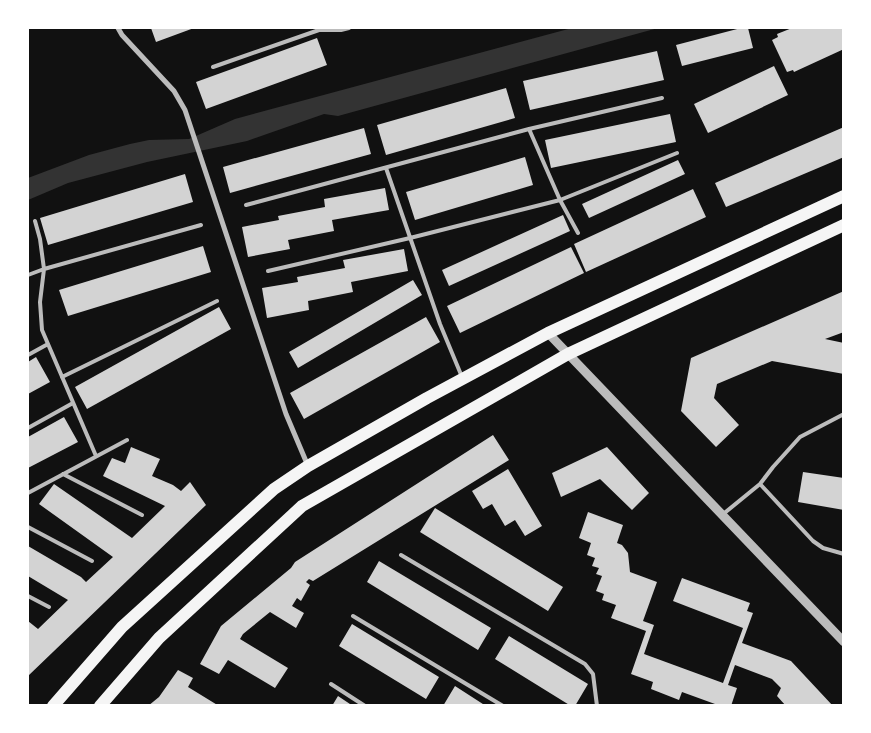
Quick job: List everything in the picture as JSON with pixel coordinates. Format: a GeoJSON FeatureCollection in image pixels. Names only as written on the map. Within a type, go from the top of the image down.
{"type":"FeatureCollection","features":[{"type":"Feature","properties":{"kind":"main road"},"geometry":{"type":"LineString","coordinates":[[53,706],[122,627],[274,489],[308,466],[548,333],[844,196]]}},
{"type":"Feature","properties":{"kind":"main road"},"geometry":{"type":"LineString","coordinates":[[100,706],[158,638],[302,506],[568,354],[844,225]]}},
{"type":"Feature","properties":{"kind":"street"},"geometry":{"type":"LineString","coordinates":[[118,28],[122,35],[174,91],[185,110],[286,414],[308,466]]}},
{"type":"Feature","properties":{"kind":"street"},"geometry":{"type":"LineString","coordinates":[[548,333],[844,642]]}},
{"type":"Feature","properties":{"kind":"lane"},"geometry":{"type":"LineString","coordinates":[[213,67],[319,29],[341,30],[349,28]]}},
{"type":"Feature","properties":{"kind":"lane"},"geometry":{"type":"LineString","coordinates":[[246,205],[529,129],[662,98]]}},
{"type":"Feature","properties":{"kind":"lane"},"geometry":{"type":"LineString","coordinates":[[529,129],[560,200],[578,233]]}},
{"type":"Feature","properties":{"kind":"lane"},"geometry":{"type":"LineString","coordinates":[[268,271],[560,200],[677,153]]}},
{"type":"Feature","properties":{"kind":"lane"},"geometry":{"type":"LineString","coordinates":[[386,168],[440,324],[463,379]]}},
{"type":"Feature","properties":{"kind":"lane"},"geometry":{"type":"LineString","coordinates":[[35,221],[44,269],[40,302],[42,330],[96,456]]}},
{"type":"Feature","properties":{"kind":"lane"},"geometry":{"type":"LineString","coordinates":[[28,275],[201,225]]}},
{"type":"Feature","properties":{"kind":"lane"},"geometry":{"type":"LineString","coordinates":[[62,377],[217,301]]}},
{"type":"Feature","properties":{"kind":"lane"},"geometry":{"type":"LineString","coordinates":[[28,355],[48,344]]}},
{"type":"Feature","properties":{"kind":"lane"},"geometry":{"type":"LineString","coordinates":[[28,428],[73,403]]}},
{"type":"Feature","properties":{"kind":"lane"},"geometry":{"type":"LineString","coordinates":[[722,515],[760,484],[800,437],[844,414]]}},
{"type":"Feature","properties":{"kind":"lane"},"geometry":{"type":"LineString","coordinates":[[28,493],[127,440]]}},
{"type":"Feature","properties":{"kind":"lane"},"geometry":{"type":"LineString","coordinates":[[63,474],[142,515]]}},
{"type":"Feature","properties":{"kind":"lane"},"geometry":{"type":"LineString","coordinates":[[760,484],[813,541],[823,548],[844,554]]}},
{"type":"Feature","properties":{"kind":"lane"},"geometry":{"type":"LineString","coordinates":[[28,527],[92,561]]}},
{"type":"Feature","properties":{"kind":"lane"},"geometry":{"type":"LineString","coordinates":[[401,555],[585,664],[593,674],[597,706]]}},
{"type":"Feature","properties":{"kind":"lane"},"geometry":{"type":"LineString","coordinates":[[28,596],[49,608]]}},
{"type":"Feature","properties":{"kind":"lane"},"geometry":{"type":"LineString","coordinates":[[353,616],[503,706]]}},
{"type":"Feature","properties":{"kind":"lane"},"geometry":{"type":"LineString","coordinates":[[331,684],[365,706]]}},
{"type":"Feature","properties":{"kind":"shaded area"},"geometry":{"type":"Polygon","coordinates":[[[572,28],[658,28],[338,116],[324,114],[247,141],[147,162],[68,183],[28,200],[28,178],[89,155],[149,140],[189,139],[235,119],[572,28]]]}},
{"type":"Feature","properties":{"kind":"building"},"geometry":{"type":"Polygon","coordinates":[[[151,28],[194,28],[156,42],[151,28]]]}},
{"type":"Feature","properties":{"kind":"building"},"geometry":{"type":"Polygon","coordinates":[[[741,28],[748,28],[753,48],[682,66],[676,45],[741,28]]]}},
{"type":"Feature","properties":{"kind":"building"},"geometry":{"type":"Polygon","coordinates":[[[792,28],[844,28],[844,49],[794,72],[793,70],[787,72],[772,40],[778,37],[777,34],[792,28]]]}},
{"type":"Feature","properties":{"kind":"building"},"geometry":{"type":"Polygon","coordinates":[[[317,38],[327,65],[206,109],[196,82],[317,38]]]}},
{"type":"Feature","properties":{"kind":"building"},"geometry":{"type":"Polygon","coordinates":[[[657,51],[664,80],[530,110],[523,81],[657,51]]]}},
{"type":"Feature","properties":{"kind":"building"},"geometry":{"type":"Polygon","coordinates":[[[774,66],[788,95],[708,133],[694,104],[774,66]]]}},
{"type":"Feature","properties":{"kind":"building"},"geometry":{"type":"Polygon","coordinates":[[[506,88],[515,118],[386,155],[377,125],[506,88]]]}},
{"type":"Feature","properties":{"kind":"building"},"geometry":{"type":"Polygon","coordinates":[[[670,114],[676,142],[551,168],[545,140],[670,114]]]}},
{"type":"Feature","properties":{"kind":"building"},"geometry":{"type":"Polygon","coordinates":[[[844,127],[844,157],[726,207],[715,183],[844,127]]]}},
{"type":"Feature","properties":{"kind":"building"},"geometry":{"type":"Polygon","coordinates":[[[364,128],[371,154],[230,193],[223,167],[364,128]]]}},
{"type":"Feature","properties":{"kind":"building"},"geometry":{"type":"Polygon","coordinates":[[[525,157],[533,185],[415,220],[406,192],[525,157]]]}},
{"type":"Feature","properties":{"kind":"building"},"geometry":{"type":"Polygon","coordinates":[[[678,160],[685,174],[589,218],[582,204],[678,160]]]}},
{"type":"Feature","properties":{"kind":"building"},"geometry":{"type":"Polygon","coordinates":[[[185,174],[193,202],[48,245],[40,218],[185,174]]]}},
{"type":"Feature","properties":{"kind":"building"},"geometry":{"type":"Polygon","coordinates":[[[385,188],[389,210],[332,220],[334,231],[288,240],[290,249],[248,257],[242,227],[279,220],[278,216],[325,207],[324,199],[385,188]]]}},
{"type":"Feature","properties":{"kind":"building"},"geometry":{"type":"Polygon","coordinates":[[[693,189],[706,217],[586,272],[574,244],[693,189]]]}},
{"type":"Feature","properties":{"kind":"building"},"geometry":{"type":"Polygon","coordinates":[[[563,215],[570,231],[449,286],[442,270],[563,215]]]}},
{"type":"Feature","properties":{"kind":"building"},"geometry":{"type":"Polygon","coordinates":[[[203,246],[211,272],[68,316],[59,290],[203,246]]]}},
{"type":"Feature","properties":{"kind":"building"},"geometry":{"type":"Polygon","coordinates":[[[571,247],[584,273],[460,333],[447,306],[571,247]]]}},
{"type":"Feature","properties":{"kind":"building"},"geometry":{"type":"Polygon","coordinates":[[[404,249],[408,271],[351,282],[353,292],[308,301],[309,310],[267,318],[262,288],[298,282],[297,277],[345,268],[343,260],[404,249]]]}},
{"type":"Feature","properties":{"kind":"building"},"geometry":{"type":"Polygon","coordinates":[[[413,280],[422,295],[298,368],[289,352],[413,280]]]}},
{"type":"Feature","properties":{"kind":"building"},"geometry":{"type":"Polygon","coordinates":[[[844,291],[844,332],[825,339],[844,343],[844,374],[772,361],[717,384],[714,398],[739,425],[716,447],[681,411],[691,358],[844,291]]]}},
{"type":"Feature","properties":{"kind":"building"},"geometry":{"type":"Polygon","coordinates":[[[219,307],[231,329],[87,409],[75,387],[219,307]]]}},
{"type":"Feature","properties":{"kind":"building"},"geometry":{"type":"Polygon","coordinates":[[[426,317],[440,342],[304,419],[290,393],[426,317]]]}},
{"type":"Feature","properties":{"kind":"building"},"geometry":{"type":"Polygon","coordinates":[[[36,357],[50,382],[28,394],[28,362],[36,357]]]}},
{"type":"Feature","properties":{"kind":"building"},"geometry":{"type":"Polygon","coordinates":[[[64,417],[78,442],[28,468],[28,437],[64,417]]]}},
{"type":"Feature","properties":{"kind":"building"},"geometry":{"type":"Polygon","coordinates":[[[493,435],[509,460],[313,581],[309,579],[306,582],[310,585],[301,601],[297,598],[292,606],[304,613],[296,628],[270,612],[243,634],[240,639],[288,668],[275,688],[228,660],[219,674],[200,664],[221,626],[291,568],[295,562],[493,435]]]}},
{"type":"Feature","properties":{"kind":"building"},"geometry":{"type":"Polygon","coordinates":[[[131,447],[160,459],[152,476],[173,485],[181,491],[190,482],[206,505],[28,676],[28,621],[38,629],[68,600],[28,576],[28,546],[81,577],[86,582],[113,557],[39,504],[54,484],[132,538],[165,506],[103,476],[112,458],[125,463],[131,447]]]}},
{"type":"Feature","properties":{"kind":"building"},"geometry":{"type":"Polygon","coordinates":[[[607,447],[649,493],[632,510],[600,479],[561,497],[552,473],[607,447]]]}},
{"type":"Feature","properties":{"kind":"building"},"geometry":{"type":"Polygon","coordinates":[[[508,469],[542,526],[525,536],[515,520],[505,526],[492,504],[483,509],[472,491],[508,469]]]}},
{"type":"Feature","properties":{"kind":"building"},"geometry":{"type":"Polygon","coordinates":[[[803,472],[844,478],[844,510],[798,502],[803,472]]]}},
{"type":"Feature","properties":{"kind":"building"},"geometry":{"type":"Polygon","coordinates":[[[435,508],[563,587],[548,611],[420,532],[435,508]]]}},
{"type":"Feature","properties":{"kind":"building"},"geometry":{"type":"Polygon","coordinates":[[[588,512],[623,525],[617,543],[622,545],[628,553],[630,572],[657,582],[643,621],[654,625],[644,654],[723,683],[743,628],[673,601],[682,578],[750,603],[747,611],[753,613],[742,643],[791,661],[833,706],[786,706],[777,696],[781,688],[772,679],[735,665],[728,685],[737,688],[731,706],[715,706],[715,704],[682,692],[679,700],[651,689],[653,682],[631,674],[646,631],[611,618],[616,605],[602,600],[604,594],[596,591],[602,576],[596,574],[599,568],[592,566],[595,558],[587,555],[591,543],[579,538],[588,512]]]}},
{"type":"Feature","properties":{"kind":"building"},"geometry":{"type":"Polygon","coordinates":[[[379,561],[491,628],[478,650],[367,582],[379,561]]]}},
{"type":"Feature","properties":{"kind":"building"},"geometry":{"type":"Polygon","coordinates":[[[352,624],[439,677],[426,699],[339,646],[352,624]]]}},
{"type":"Feature","properties":{"kind":"building"},"geometry":{"type":"Polygon","coordinates":[[[509,636],[588,684],[575,706],[571,706],[495,659],[509,636]]]}},
{"type":"Feature","properties":{"kind":"building"},"geometry":{"type":"Polygon","coordinates":[[[178,670],[193,678],[188,687],[219,706],[148,706],[159,697],[178,670]]]}},
{"type":"Feature","properties":{"kind":"building"},"geometry":{"type":"Polygon","coordinates":[[[455,686],[486,706],[443,706],[455,686]]]}},
{"type":"Feature","properties":{"kind":"building"},"geometry":{"type":"Polygon","coordinates":[[[338,696],[353,706],[332,706],[338,696]]]}}]}
